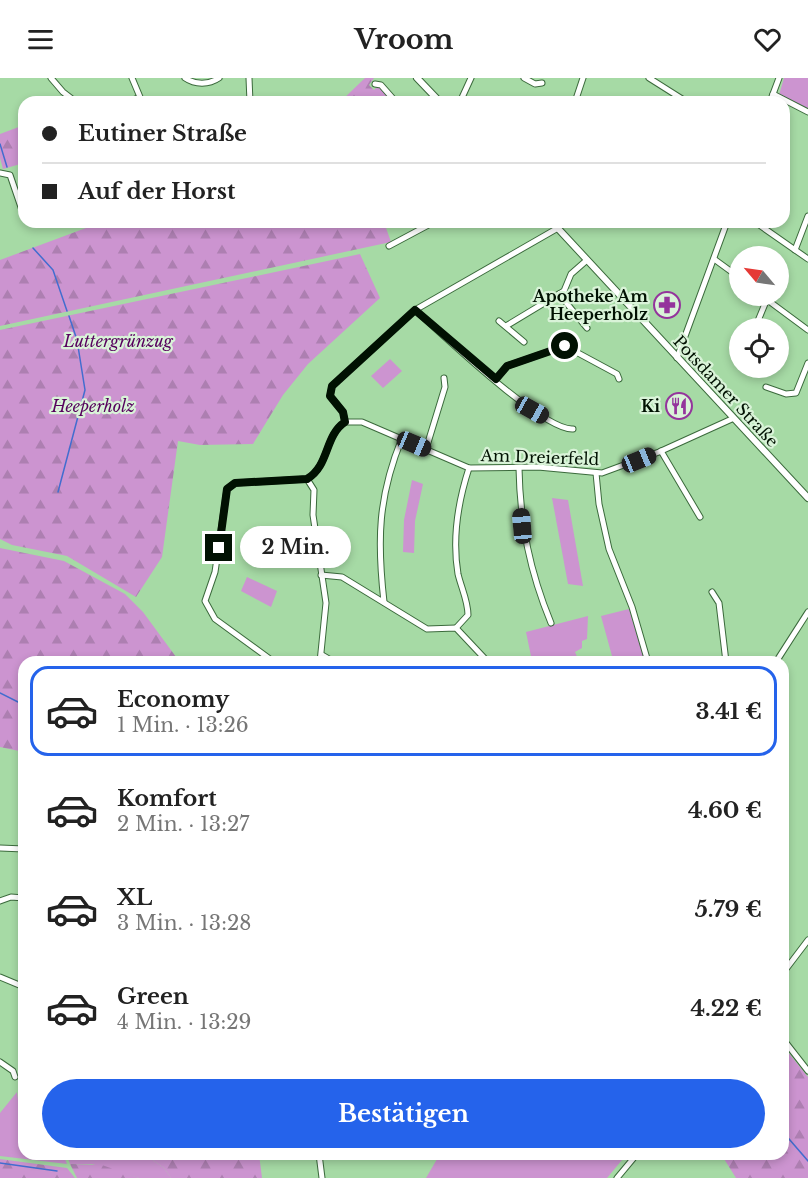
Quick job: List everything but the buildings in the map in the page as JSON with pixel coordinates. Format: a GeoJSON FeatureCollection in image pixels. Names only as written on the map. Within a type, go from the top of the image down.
{"type":"FeatureCollection","features":[{"type":"Feature","properties":{"kind":"street"},"geometry":{"type":"LineString","coordinates":[[51,78],[68,96]]}},
{"type":"Feature","properties":{"kind":"street"},"geometry":{"type":"LineString","coordinates":[[132,78],[139,96]]}},
{"type":"Feature","properties":{"kind":"street"},"geometry":{"type":"LineString","coordinates":[[185,78],[199,83],[219,78]]}},
{"type":"Feature","properties":{"kind":"street"},"geometry":{"type":"LineString","coordinates":[[249,78],[250,96]]}},
{"type":"Feature","properties":{"kind":"street"},"geometry":{"type":"LineString","coordinates":[[417,78],[434,96]]}},
{"type":"Feature","properties":{"kind":"street"},"geometry":{"type":"LineString","coordinates":[[463,96],[471,78]]}},
{"type":"Feature","properties":{"kind":"street"},"geometry":{"type":"LineString","coordinates":[[524,78],[535,84],[542,83]]}},
{"type":"Feature","properties":{"kind":"street"},"geometry":{"type":"LineString","coordinates":[[577,96],[583,78]]}},
{"type":"Feature","properties":{"kind":"street"},"geometry":{"type":"LineString","coordinates":[[649,78],[678,96]]}},
{"type":"Feature","properties":{"kind":"street"},"geometry":{"type":"LineString","coordinates":[[777,96],[773,94],[779,78]]}},
{"type":"Feature","properties":{"kind":"street"},"geometry":{"type":"LineString","coordinates":[[375,84],[381,85],[391,96]]}},
{"type":"Feature","properties":{"kind":"street"},"geometry":{"type":"LineString","coordinates":[[790,103],[808,112]]}},
{"type":"Feature","properties":{"kind":"street"},"geometry":{"type":"LineString","coordinates":[[0,172],[10,175],[18,198]]}},
{"type":"Feature","properties":{"kind":"street"},"geometry":{"type":"LineString","coordinates":[[795,250],[808,216]]}},
{"type":"Feature","properties":{"kind":"street"},"geometry":{"type":"LineString","coordinates":[[389,246],[423,228]]}},
{"type":"Feature","properties":{"kind":"street"},"geometry":{"type":"LineString","coordinates":[[266,656],[215,619],[205,601],[215,572],[227,489],[235,483],[307,479],[320,468],[334,431],[345,422],[343,412],[330,396],[332,386],[415,310],[558,228]]}},
{"type":"Feature","properties":{"kind":"street","name":"Potsdamer Straße"},"geometry":{"type":"LineString","coordinates":[[558,228],[808,498]]}},
{"type":"Feature","properties":{"kind":"street"},"geometry":{"type":"LineString","coordinates":[[677,358],[725,228]]}},
{"type":"Feature","properties":{"kind":"street"},"geometry":{"type":"LineString","coordinates":[[764,228],[808,259]]}},
{"type":"Feature","properties":{"kind":"street"},"geometry":{"type":"LineString","coordinates":[[714,259],[729,270]]}},
{"type":"Feature","properties":{"kind":"street"},"geometry":{"type":"LineString","coordinates":[[506,326],[564,291],[571,274],[587,260]]}},
{"type":"Feature","properties":{"kind":"street"},"geometry":{"type":"LineString","coordinates":[[559,294],[587,328]]}},
{"type":"Feature","properties":{"kind":"street"},"geometry":{"type":"LineString","coordinates":[[777,306],[808,330]]}},
{"type":"Feature","properties":{"kind":"street"},"geometry":{"type":"LineString","coordinates":[[415,310],[532,410],[565,428],[573,429]]}},
{"type":"Feature","properties":{"kind":"street"},"geometry":{"type":"LineString","coordinates":[[499,321],[524,342]]}},
{"type":"Feature","properties":{"kind":"street"},"geometry":{"type":"LineString","coordinates":[[496,379],[507,366],[565,346],[617,374],[619,379]]}},
{"type":"Feature","properties":{"kind":"street"},"geometry":{"type":"LineString","coordinates":[[766,387],[786,394],[796,393],[808,363]]}},
{"type":"Feature","properties":{"kind":"street"},"geometry":{"type":"LineString","coordinates":[[426,449],[445,387],[444,378]]}},
{"type":"Feature","properties":{"kind":"street","name":"Am Dreierfeld"},"geometry":{"type":"LineString","coordinates":[[345,422],[362,422],[469,468],[596,472],[616,469],[734,418]]}},
{"type":"Feature","properties":{"kind":"street"},"geometry":{"type":"LineString","coordinates":[[384,602],[379,554],[380,522],[388,473],[402,438]]}},
{"type":"Feature","properties":{"kind":"street"},"geometry":{"type":"LineString","coordinates":[[661,451],[700,517]]}},
{"type":"Feature","properties":{"kind":"street"},"geometry":{"type":"LineString","coordinates":[[321,575],[342,577],[427,629],[456,628],[468,615],[458,573],[456,546],[458,508],[469,468]]}},
{"type":"Feature","properties":{"kind":"street"},"geometry":{"type":"LineString","coordinates":[[519,468],[522,526],[528,558],[551,623]]}},
{"type":"Feature","properties":{"kind":"street"},"geometry":{"type":"LineString","coordinates":[[596,472],[599,504],[609,549],[633,607],[646,656]]}},
{"type":"Feature","properties":{"kind":"street"},"geometry":{"type":"LineString","coordinates":[[307,479],[314,490],[312,511],[326,603],[321,656]]}},
{"type":"Feature","properties":{"kind":"street"},"geometry":{"type":"LineString","coordinates":[[712,592],[719,603],[725,656]]}},
{"type":"Feature","properties":{"kind":"street"},"geometry":{"type":"LineString","coordinates":[[780,656],[808,612]]}},
{"type":"Feature","properties":{"kind":"street"},"geometry":{"type":"LineString","coordinates":[[456,628],[482,656]]}},
{"type":"Feature","properties":{"kind":"street"},"geometry":{"type":"LineString","coordinates":[[0,848],[18,849]]}},
{"type":"Feature","properties":{"kind":"street"},"geometry":{"type":"LineString","coordinates":[[0,901],[18,897]]}},
{"type":"Feature","properties":{"kind":"street"},"geometry":{"type":"LineString","coordinates":[[789,965],[808,940]]}},
{"type":"Feature","properties":{"kind":"street"},"geometry":{"type":"LineString","coordinates":[[0,977],[18,984]]}},
{"type":"Feature","properties":{"kind":"street"},"geometry":{"type":"LineString","coordinates":[[789,1047],[808,1071]]}},
{"type":"Feature","properties":{"kind":"street"},"geometry":{"type":"LineString","coordinates":[[0,1062],[13,1071],[15,1077]]}},
{"type":"Feature","properties":{"kind":"street"},"geometry":{"type":"LineString","coordinates":[[320,1160],[322,1178]]}},
{"type":"Feature","properties":{"kind":"street"},"geometry":{"type":"LineString","coordinates":[[617,1178],[632,1160]]}},
{"type":"Feature","properties":{"kind":"green space"},"geometry":{"type":"Polygon","coordinates":[[[365,78],[374,78],[369,85],[374,90],[378,86],[387,96],[346,96],[365,78]]]}},
{"type":"Feature","properties":{"kind":"green space"},"geometry":{"type":"Polygon","coordinates":[[[784,78],[808,78],[808,110],[790,101],[790,96],[779,95],[784,78]]]}},
{"type":"Feature","properties":{"kind":"green space"},"geometry":{"type":"Polygon","coordinates":[[[18,127],[18,165],[3,169],[0,158],[0,134],[18,127]]]}},
{"type":"Feature","properties":{"kind":"green space"},"geometry":{"type":"Polygon","coordinates":[[[86,228],[386,228],[391,242],[0,326],[0,260],[86,228]]]}},
{"type":"Feature","properties":{"kind":"green space","name":"Heeperholz"},"geometry":{"type":"Polygon","coordinates":[[[360,254],[380,298],[308,364],[283,395],[253,444],[200,445],[178,441],[162,557],[136,597],[67,556],[12,545],[0,539],[0,330],[360,254]]]}},
{"type":"Feature","properties":{"kind":"green space"},"geometry":{"type":"Polygon","coordinates":[[[390,359],[402,371],[383,388],[371,376],[390,359]]]}},
{"type":"Feature","properties":{"kind":"green space"},"geometry":{"type":"Polygon","coordinates":[[[412,480],[423,484],[415,521],[414,553],[403,552],[404,520],[412,480]]]}},
{"type":"Feature","properties":{"kind":"green space"},"geometry":{"type":"Polygon","coordinates":[[[552,498],[568,500],[583,586],[568,584],[552,498]]]}},
{"type":"Feature","properties":{"kind":"green space"},"geometry":{"type":"Polygon","coordinates":[[[0,548],[64,561],[125,594],[143,612],[175,656],[18,656],[18,751],[0,747],[0,548]]]}},
{"type":"Feature","properties":{"kind":"green space"},"geometry":{"type":"Polygon","coordinates":[[[247,577],[277,591],[271,607],[241,591],[247,577]]]}},
{"type":"Feature","properties":{"kind":"green space"},"geometry":{"type":"Polygon","coordinates":[[[629,609],[643,656],[612,656],[601,616],[629,609]]]}},
{"type":"Feature","properties":{"kind":"green space"},"geometry":{"type":"Polygon","coordinates":[[[588,616],[587,639],[582,641],[582,648],[575,652],[577,656],[531,656],[526,632],[588,616]]]}},
{"type":"Feature","properties":{"kind":"green space"},"geometry":{"type":"Polygon","coordinates":[[[789,1053],[808,1077],[808,1178],[736,1178],[725,1160],[789,1160],[789,1053]]]}},
{"type":"Feature","properties":{"kind":"green space"},"geometry":{"type":"Polygon","coordinates":[[[17,1092],[18,1158],[0,1156],[0,1113],[17,1092]]]}},
{"type":"Feature","properties":{"kind":"green space"},"geometry":{"type":"Polygon","coordinates":[[[0,1159],[67,1168],[75,1178],[0,1178],[0,1159]]]}},
{"type":"Feature","properties":{"kind":"green space"},"geometry":{"type":"Polygon","coordinates":[[[34,1160],[65,1160],[67,1164],[34,1160]]]}},
{"type":"Feature","properties":{"kind":"green space"},"geometry":{"type":"Polygon","coordinates":[[[69,1160],[153,1160],[164,1168],[171,1178],[139,1178],[92,1164],[70,1164],[69,1160]]]}},
{"type":"Feature","properties":{"kind":"green space"},"geometry":{"type":"Polygon","coordinates":[[[153,1160],[260,1160],[262,1178],[171,1178],[164,1168],[153,1160]]]}},
{"type":"Feature","properties":{"kind":"green space"},"geometry":{"type":"Polygon","coordinates":[[[436,1160],[622,1160],[607,1178],[426,1178],[436,1160]]]}},
{"type":"Feature","properties":{"kind":"green space"},"geometry":{"type":"Polygon","coordinates":[[[70,1164],[102,1165],[139,1178],[77,1178],[70,1164]]]}},
{"type":"Feature","properties":{"kind":"waterway"},"geometry":{"type":"LineString","coordinates":[[0,144],[7,167]]}},
{"type":"Feature","properties":{"kind":"waterway"},"geometry":{"type":"LineString","coordinates":[[33,248],[53,270],[67,311]]}},
{"type":"Feature","properties":{"kind":"waterway"},"geometry":{"type":"LineString","coordinates":[[58,492],[85,390],[77,340],[69,316]]}},
{"type":"Feature","properties":{"kind":"waterway"},"geometry":{"type":"LineString","coordinates":[[0,693],[18,702]]}},
{"type":"Feature","properties":{"kind":"waterway"},"geometry":{"type":"LineString","coordinates":[[789,1139],[808,1161]]}},
{"type":"Feature","properties":{"kind":"waterway"},"geometry":{"type":"LineString","coordinates":[[0,1163],[57,1171]]}},
{"type":"Feature","properties":{"kind":"place","name":"Apotheke Am Heeperholz"},"geometry":{"type":"Point","coordinates":[667,305]}},
{"type":"Feature","properties":{"kind":"place","name":"Ki"},"geometry":{"type":"Point","coordinates":[679,406]}},
{"type":"Feature","properties":{"kind":"route"},"geometry":{"type":"LineString","coordinates":[[219,548],[227,489],[235,483],[307,479],[316,473],[324,459],[334,431],[345,422],[343,412],[330,396],[332,386],[415,310],[496,379],[507,366],[565,346]]}},
{"type":"Feature","properties":{"kind":"park label","name":"Luttergrünzug"},"geometry":{"type":"Point","coordinates":[118,341]}}]}
